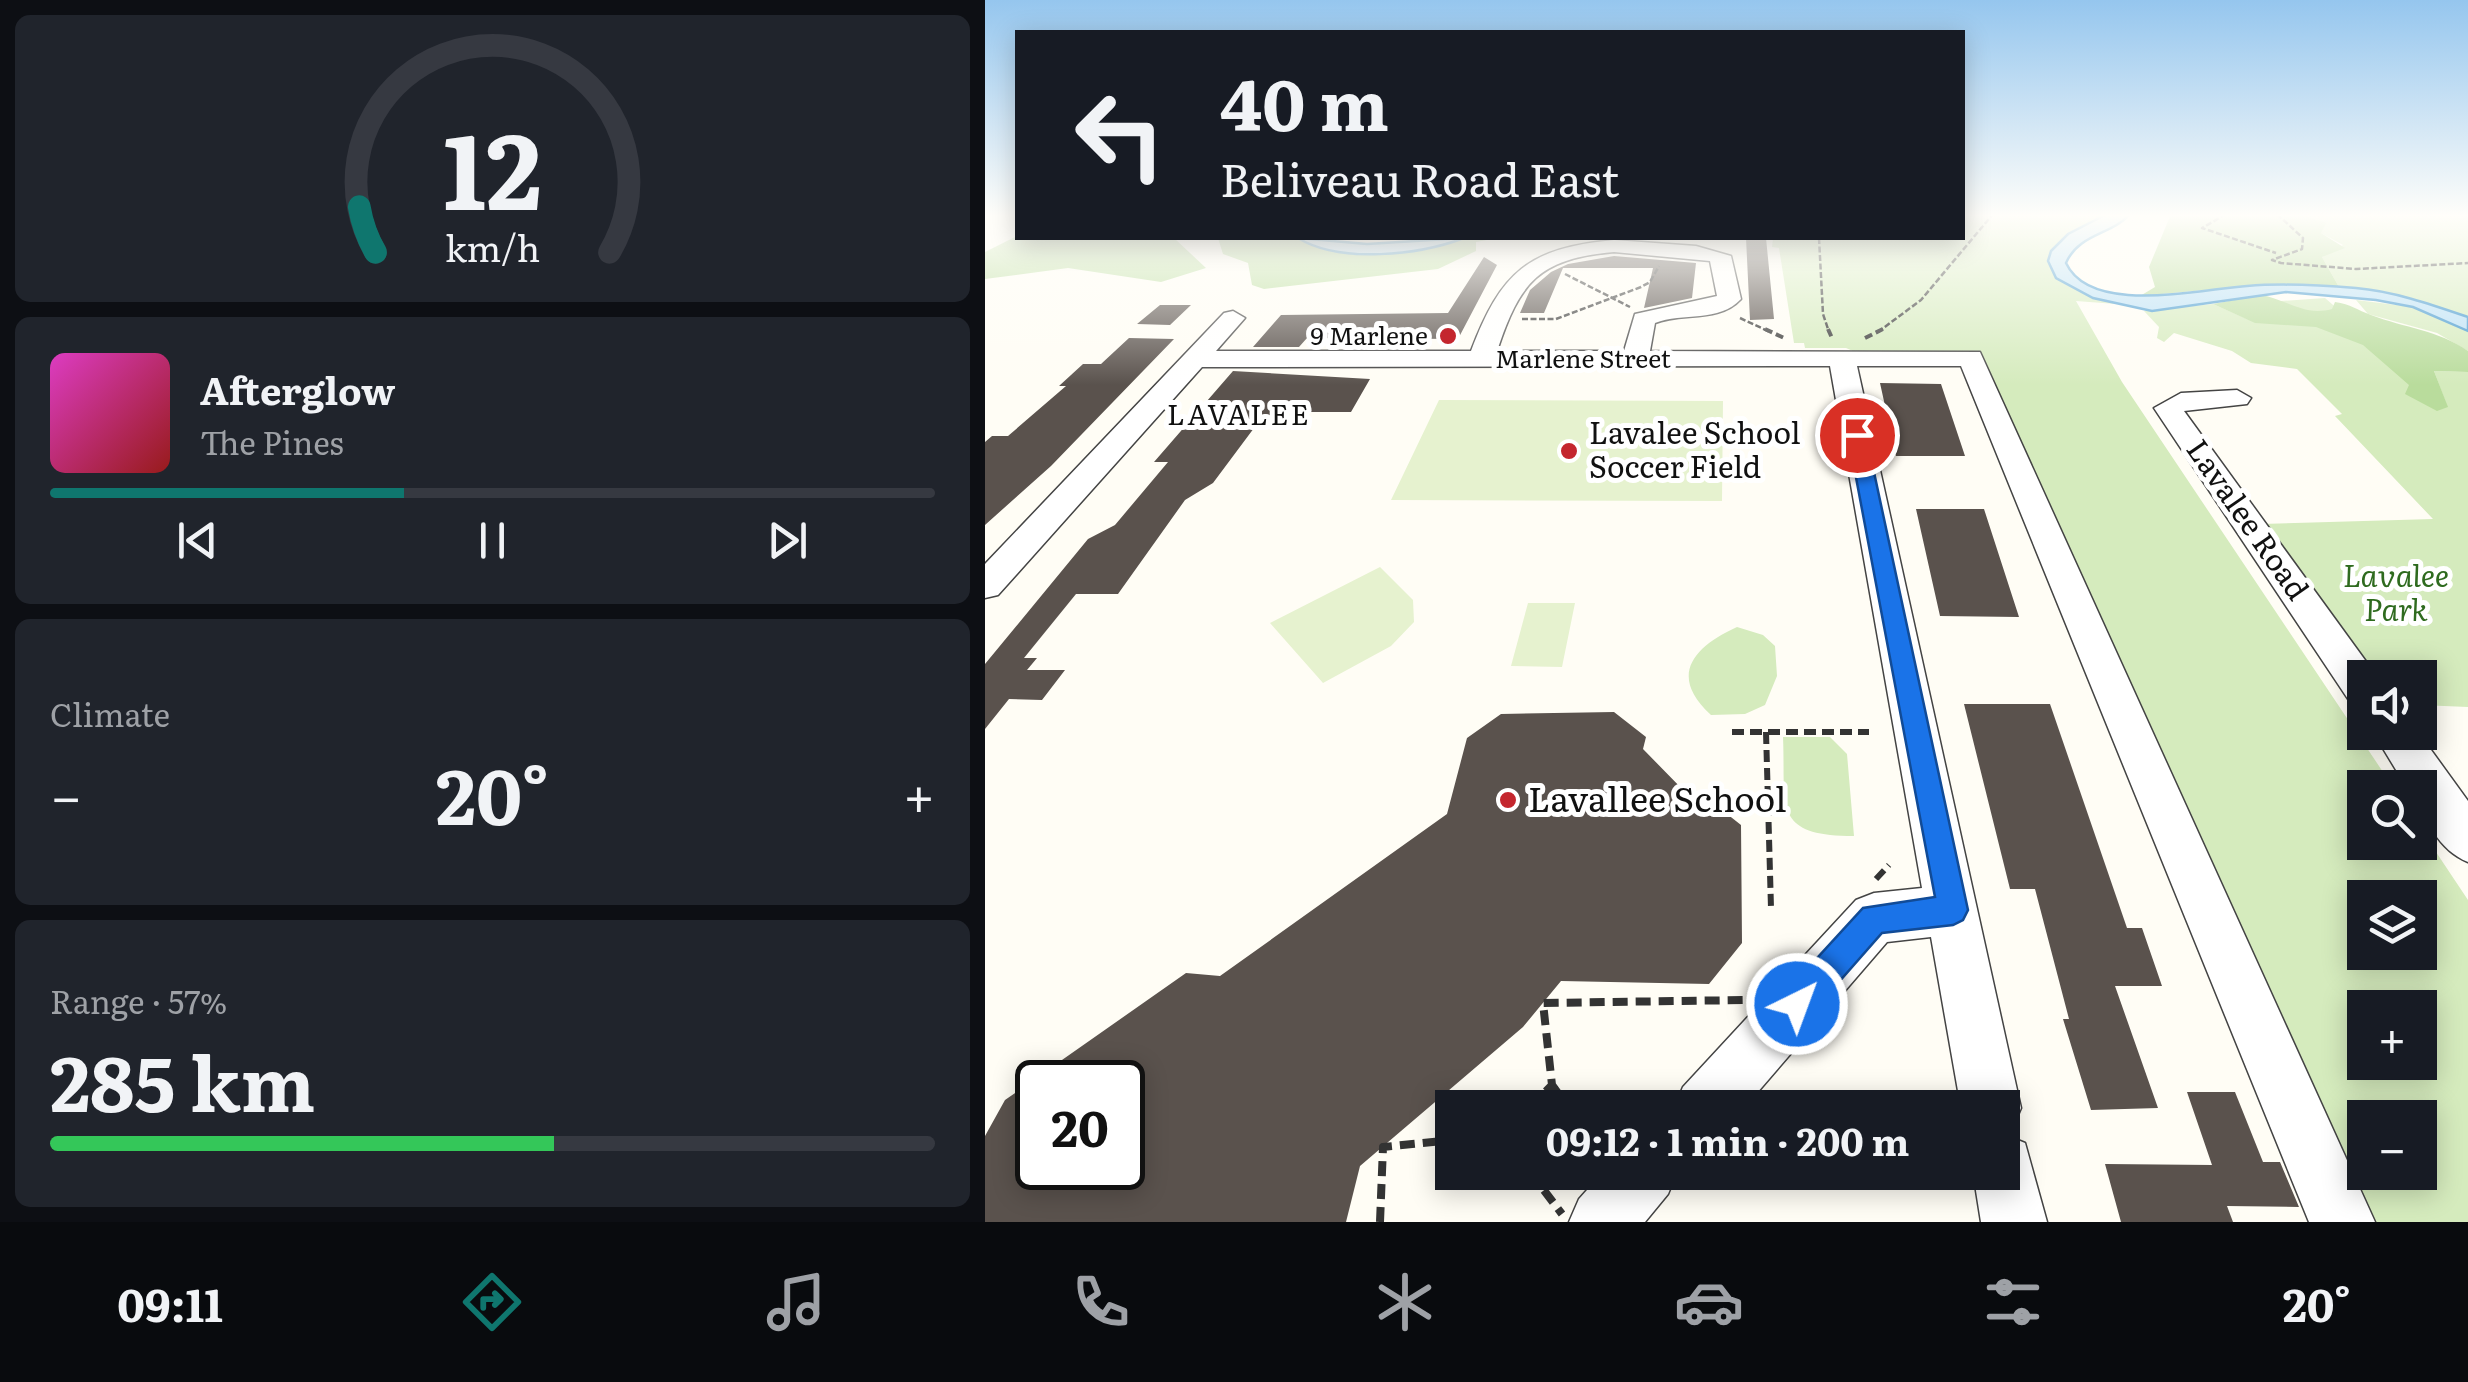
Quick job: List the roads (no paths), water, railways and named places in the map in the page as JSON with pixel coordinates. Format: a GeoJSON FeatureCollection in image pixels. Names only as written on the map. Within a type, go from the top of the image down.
{"type":"FeatureCollection","features":[{"type":"Feature","properties":{"kind":"street"},"geometry":{"type":"LineString","coordinates":[[1481,359],[1508,293],[1532,271]]}},
{"type":"Feature","properties":{"kind":"street"},"geometry":{"type":"LineString","coordinates":[[1635,360],[1644,319],[1667,310],[1719,307],[1729,299],[1723,271]]}},
{"type":"Feature","properties":{"kind":"street"},"geometry":{"type":"LineString","coordinates":[[985,586],[1233,318]]}},
{"type":"Feature","properties":{"kind":"street"},"geometry":{"type":"LineString","coordinates":[[1836,351],[1988,1090]]}},
{"type":"Feature","properties":{"kind":"street","name":"Marlene Street"},"geometry":{"type":"LineString","coordinates":[[1195,359],[1635,360],[1836,351],[1971,358],[2342,1222]]}},
{"type":"Feature","properties":{"kind":"street","name":"Lavalee Road"},"geometry":{"type":"LineString","coordinates":[[2237,398],[2181,401],[2168,408],[2347,665]]}},
{"type":"Feature","properties":{"kind":"street"},"geometry":{"type":"LineString","coordinates":[[2406,750],[2468,840]]}},
{"type":"Feature","properties":{"kind":"street"},"geometry":{"type":"LineString","coordinates":[[1721,1090],[1874,918],[1953,910]]}},
{"type":"Feature","properties":{"kind":"street"},"geometry":{"type":"LineString","coordinates":[[1582,1218],[1621,1190]]}},
{"type":"Feature","properties":{"kind":"street"},"geometry":{"type":"LineString","coordinates":[[2008,1190],[2014,1222]]}},
{"type":"Feature","properties":{"kind":"water"},"geometry":{"type":"Polygon","coordinates":[[[2053,271],[2073,271],[2098,289],[2148,296],[2261,285],[2356,288],[2398,295],[2468,317],[2468,331],[2413,307],[2286,292],[2152,311],[2093,298],[2056,278],[2053,271]]]}},
{"type":"Feature","properties":{"kind":"place","name":"9 Marlene"},"geometry":{"type":"Point","coordinates":[1448,336]}},
{"type":"Feature","properties":{"kind":"place","name":"Lavalee School Soccer Field"},"geometry":{"type":"Point","coordinates":[1569,451]}},
{"type":"Feature","properties":{"kind":"place","name":"Lavallee School"},"geometry":{"type":"Point","coordinates":[1508,800]}},
{"type":"Feature","properties":{"kind":"district","name":"LAVALEE"},"geometry":{"type":"Point","coordinates":[1239,415]}},
{"type":"Feature","properties":{"kind":"park label","name":"Lavalee Park"},"geometry":{"type":"Point","coordinates":[2396,594]}}]}
